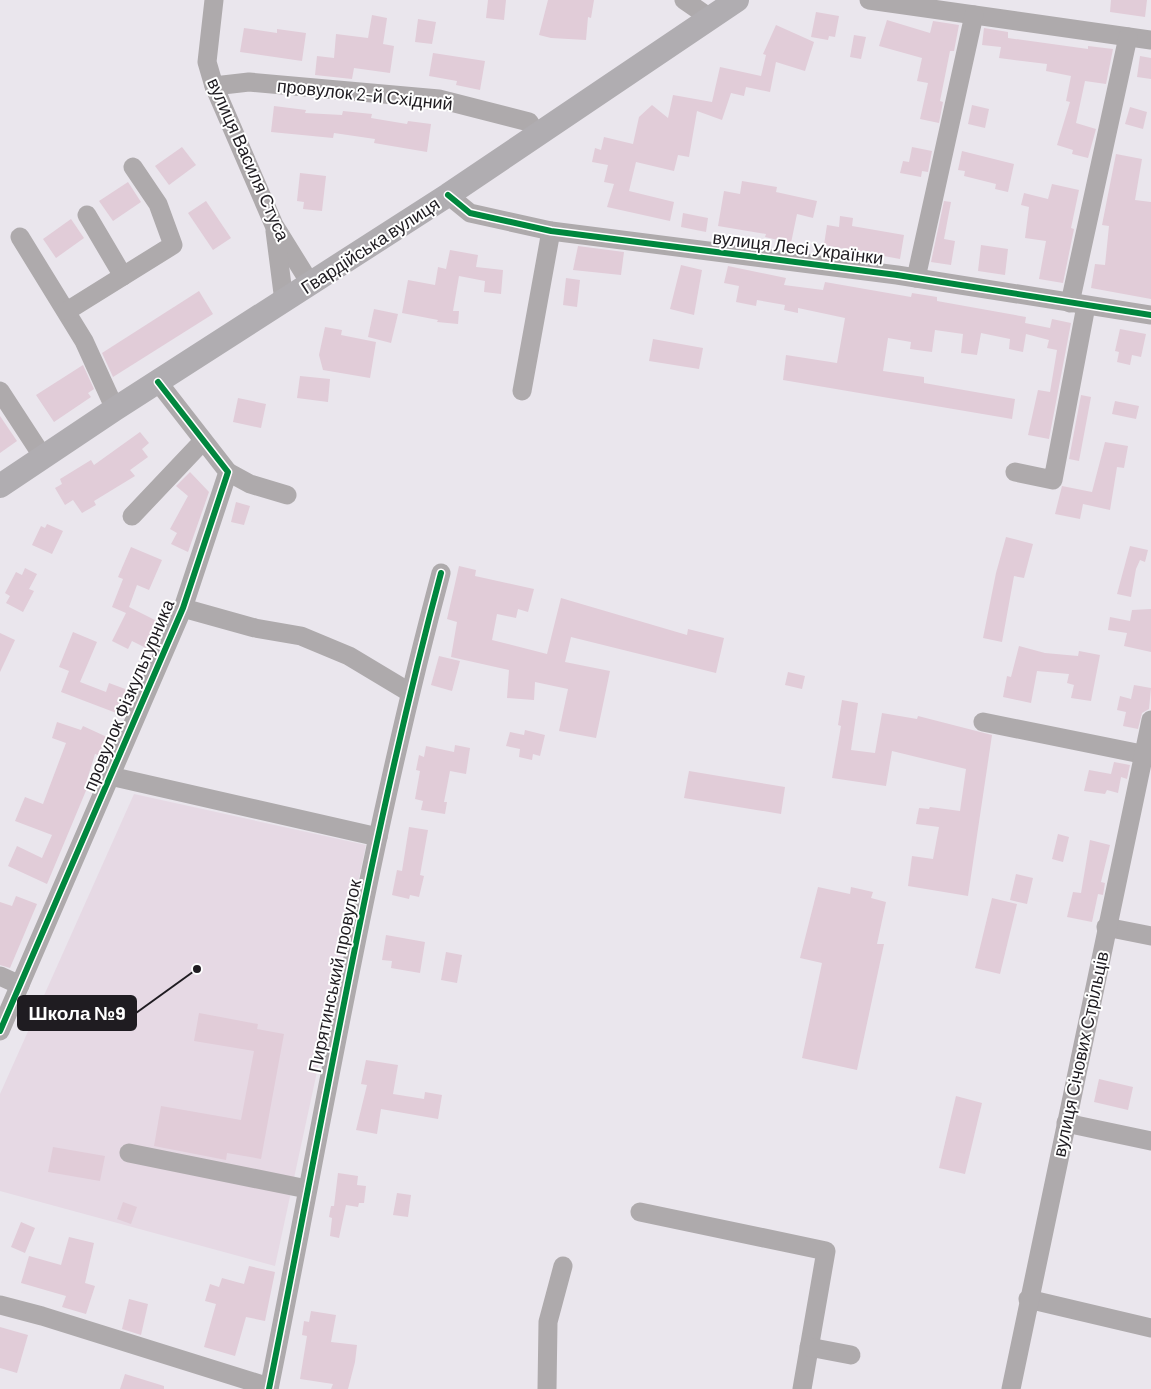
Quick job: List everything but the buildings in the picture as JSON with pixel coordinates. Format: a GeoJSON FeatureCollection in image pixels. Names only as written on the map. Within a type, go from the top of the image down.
{"type":"FeatureCollection","features":[{"type":"Feature","properties":{"kind":"main road","name":"Гвардійська вулиця"},"geometry":{"type":"LineString","coordinates":[[0,486],[114,410],[448,195],[737,0]]}},
{"type":"Feature","properties":{"kind":"street","name":"вулиця Василя Стуса"},"geometry":{"type":"LineString","coordinates":[[214,0],[207,62],[214,86],[274,225],[310,283]]}},
{"type":"Feature","properties":{"kind":"street"},"geometry":{"type":"LineString","coordinates":[[684,0],[710,18]]}},
{"type":"Feature","properties":{"kind":"street"},"geometry":{"type":"LineString","coordinates":[[869,0],[1151,40]]}},
{"type":"Feature","properties":{"kind":"street"},"geometry":{"type":"LineString","coordinates":[[916,278],[974,15]]}},
{"type":"Feature","properties":{"kind":"street"},"geometry":{"type":"LineString","coordinates":[[1015,472],[1053,480],[1078,305],[1128,37]]}},
{"type":"Feature","properties":{"kind":"street","name":"провулок 2-й Східний"},"geometry":{"type":"LineString","coordinates":[[214,86],[249,82],[439,99],[529,122],[537,134]]}},
{"type":"Feature","properties":{"kind":"street"},"geometry":{"type":"LineString","coordinates":[[67,311],[173,245],[158,204],[133,168]]}},
{"type":"Feature","properties":{"kind":"street","name":"вулиця Лесі Українки"},"geometry":{"type":"LineString","coordinates":[[448,195],[470,212],[551,231],[916,278],[1151,315]]}},
{"type":"Feature","properties":{"kind":"street"},"geometry":{"type":"LineString","coordinates":[[86,215],[123,276]]}},
{"type":"Feature","properties":{"kind":"street"},"geometry":{"type":"LineString","coordinates":[[274,225],[284,301]]}},
{"type":"Feature","properties":{"kind":"street"},"geometry":{"type":"LineString","coordinates":[[522,391],[551,231]]}},
{"type":"Feature","properties":{"kind":"street"},"geometry":{"type":"LineString","coordinates":[[20,237],[84,341],[114,410]]}},
{"type":"Feature","properties":{"kind":"street"},"geometry":{"type":"LineString","coordinates":[[158,382],[228,472],[250,484],[287,495]]}},
{"type":"Feature","properties":{"kind":"street"},"geometry":{"type":"LineString","coordinates":[[0,391],[42,458]]}},
{"type":"Feature","properties":{"kind":"street"},"geometry":{"type":"LineString","coordinates":[[132,516],[203,441]]}},
{"type":"Feature","properties":{"kind":"street","name":"провулок Фізкультурника"},"geometry":{"type":"LineString","coordinates":[[0,1031],[182,608],[228,472]]}},
{"type":"Feature","properties":{"kind":"street","name":"Пирятинський провулок"},"geometry":{"type":"LineString","coordinates":[[269,1388],[378,837],[409,692],[441,573]]}},
{"type":"Feature","properties":{"kind":"street"},"geometry":{"type":"LineString","coordinates":[[182,608],[255,628],[301,636],[349,656],[409,692]]}},
{"type":"Feature","properties":{"kind":"street","name":"вулиця Січових Стрільців"},"geometry":{"type":"LineString","coordinates":[[1011,1389],[1106,927],[1147,755],[1151,720]]}},
{"type":"Feature","properties":{"kind":"street"},"geometry":{"type":"LineString","coordinates":[[983,722],[1147,755]]}},
{"type":"Feature","properties":{"kind":"street"},"geometry":{"type":"LineString","coordinates":[[110,776],[378,837]]}},
{"type":"Feature","properties":{"kind":"street"},"geometry":{"type":"LineString","coordinates":[[1106,927],[1151,936]]}},
{"type":"Feature","properties":{"kind":"street"},"geometry":{"type":"LineString","coordinates":[[0,976],[20,985]]}},
{"type":"Feature","properties":{"kind":"street"},"geometry":{"type":"LineString","coordinates":[[1066,1123],[1151,1141]]}},
{"type":"Feature","properties":{"kind":"street"},"geometry":{"type":"LineString","coordinates":[[129,1153],[307,1189]]}},
{"type":"Feature","properties":{"kind":"street"},"geometry":{"type":"LineString","coordinates":[[640,1212],[826,1252],[802,1389]]}},
{"type":"Feature","properties":{"kind":"street"},"geometry":{"type":"LineString","coordinates":[[546,1389],[548,1322],[563,1266]]}},
{"type":"Feature","properties":{"kind":"street"},"geometry":{"type":"LineString","coordinates":[[1028,1299],[1151,1328]]}},
{"type":"Feature","properties":{"kind":"street"},"geometry":{"type":"LineString","coordinates":[[0,1305],[42,1316],[269,1388]]}},
{"type":"Feature","properties":{"kind":"street"},"geometry":{"type":"LineString","coordinates":[[809,1347],[851,1355]]}},
{"type":"Feature","properties":{"kind":"shaded area"},"geometry":{"type":"Polygon","coordinates":[[[134,794],[366,845],[275,1266],[0,1191],[0,1094],[134,794]]]}},
{"type":"Feature","properties":{"kind":"cycle path"},"geometry":{"type":"LineString","coordinates":[[448,195],[470,213],[551,231],[897,275],[1151,315]]}},
{"type":"Feature","properties":{"kind":"cycle path"},"geometry":{"type":"LineString","coordinates":[[0,1031],[183,608],[228,472],[158,382]]}},
{"type":"Feature","properties":{"kind":"cycle path"},"geometry":{"type":"LineString","coordinates":[[269,1389],[369,877],[415,674],[441,573]]}},
{"type":"Feature","properties":{"kind":"place","name":"Школа №9"},"geometry":{"type":"Point","coordinates":[197,969]}}]}
